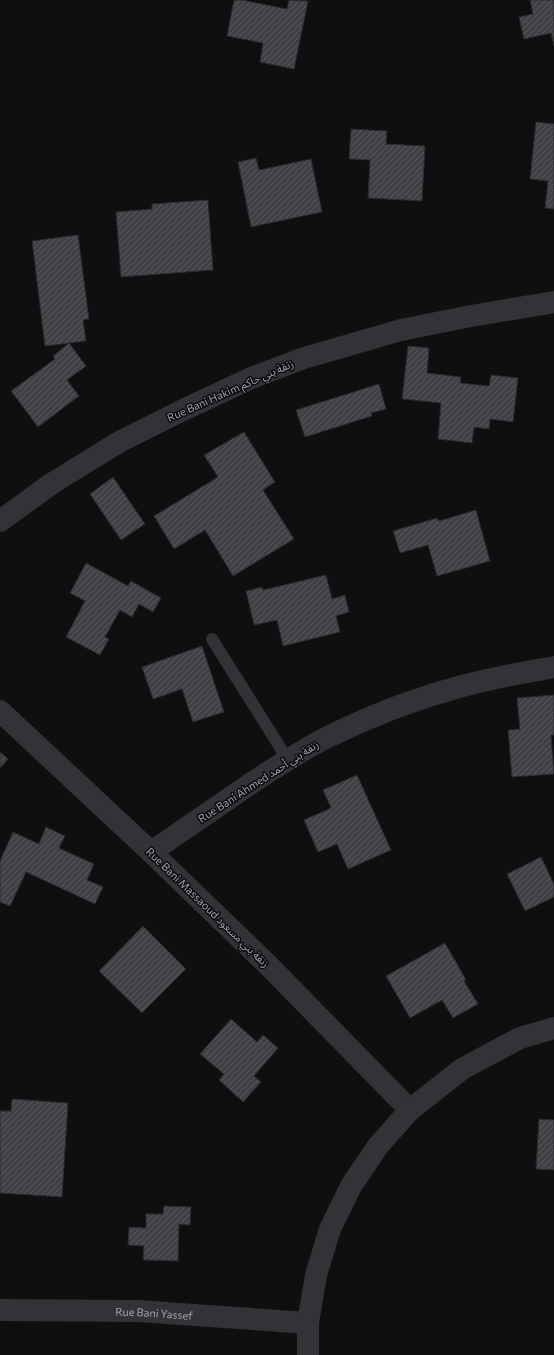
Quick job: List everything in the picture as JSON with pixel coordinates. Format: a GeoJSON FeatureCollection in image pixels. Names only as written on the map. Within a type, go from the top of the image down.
{"type":"FeatureCollection","features":[{"type":"Feature","properties":{"kind":"street","name":"Rue Bani Hakim زنقة بني حاكم"},"geometry":{"type":"LineString","coordinates":[[0,521],[51,484],[119,442],[180,411],[249,379],[304,358],[401,330],[486,313],[554,302]]}},
{"type":"Feature","properties":{"kind":"street","name":"Rue Bani Ahmed زنقة بني أحمد"},"geometry":{"type":"LineString","coordinates":[[151,852],[288,760],[340,732],[368,719],[409,703],[459,687],[521,673],[554,668]]}},
{"type":"Feature","properties":{"kind":"street","name":"Rue Bani Massaoud زنقة بني مسعود"},"geometry":{"type":"LineString","coordinates":[[0,711],[151,852],[268,965],[410,1110]]}},
{"type":"Feature","properties":{"kind":"street"},"geometry":{"type":"LineString","coordinates":[[308,1355],[308,1323],[316,1275],[330,1229],[348,1192],[378,1146],[410,1110],[462,1068],[520,1038],[554,1028]]}},
{"type":"Feature","properties":{"kind":"street","name":"Rue Bani Yassef"},"geometry":{"type":"LineString","coordinates":[[0,1310],[138,1311],[308,1323]]}},
{"type":"Feature","properties":{"kind":"lane"},"geometry":{"type":"LineString","coordinates":[[212,639],[288,760]]}},
{"type":"Feature","properties":{"kind":"building"},"geometry":{"type":"Polygon","coordinates":[[[234,0],[242,0],[287,9],[289,0],[308,1],[294,69],[260,62],[263,43],[227,36],[234,0]]]}},
{"type":"Feature","properties":{"kind":"building"},"geometry":{"type":"Polygon","coordinates":[[[530,0],[554,0],[554,46],[551,33],[524,39],[519,17],[533,14],[530,0]]]}},
{"type":"Feature","properties":{"kind":"building"},"geometry":{"type":"Polygon","coordinates":[[[536,122],[554,124],[554,209],[545,208],[548,181],[530,179],[536,122]]]}},
{"type":"Feature","properties":{"kind":"building"},"geometry":{"type":"Polygon","coordinates":[[[351,129],[387,131],[386,144],[425,146],[422,201],[368,198],[370,160],[349,159],[351,129]]]}},
{"type":"Feature","properties":{"kind":"building"},"geometry":{"type":"Polygon","coordinates":[[[256,158],[259,170],[311,159],[322,212],[251,227],[238,162],[256,158]]]}},
{"type":"Feature","properties":{"kind":"building"},"geometry":{"type":"Polygon","coordinates":[[[208,200],[213,270],[121,277],[116,212],[152,209],[152,204],[208,200]]]}},
{"type":"Feature","properties":{"kind":"building"},"geometry":{"type":"Polygon","coordinates":[[[78,235],[89,319],[83,320],[86,341],[45,346],[32,241],[78,235]]]}},
{"type":"Feature","properties":{"kind":"building"},"geometry":{"type":"Polygon","coordinates":[[[69,343],[86,366],[67,380],[79,396],[38,427],[11,391],[55,359],[53,356],[69,343]]]}},
{"type":"Feature","properties":{"kind":"building"},"geometry":{"type":"Polygon","coordinates":[[[408,346],[429,348],[427,373],[461,377],[460,383],[489,386],[491,375],[518,378],[513,422],[490,419],[489,429],[474,427],[472,443],[438,439],[441,403],[402,399],[408,346]]]}},
{"type":"Feature","properties":{"kind":"building"},"geometry":{"type":"Polygon","coordinates":[[[379,384],[386,409],[371,413],[372,416],[305,437],[296,410],[379,384]]]}},
{"type":"Feature","properties":{"kind":"building"},"geometry":{"type":"Polygon","coordinates":[[[244,432],[275,482],[263,490],[294,539],[233,576],[205,530],[174,549],[154,516],[218,477],[204,455],[244,432]]]}},
{"type":"Feature","properties":{"kind":"building"},"geometry":{"type":"Polygon","coordinates":[[[113,477],[145,524],[121,540],[90,494],[113,477]]]}},
{"type":"Feature","properties":{"kind":"building"},"geometry":{"type":"Polygon","coordinates":[[[476,510],[490,561],[437,576],[428,545],[400,553],[393,531],[437,518],[439,521],[476,510]]]}},
{"type":"Feature","properties":{"kind":"building"},"geometry":{"type":"Polygon","coordinates":[[[86,563],[128,586],[131,581],[161,598],[153,612],[139,604],[132,617],[120,610],[105,637],[109,639],[100,655],[66,637],[85,601],[70,593],[86,563]]]}},
{"type":"Feature","properties":{"kind":"building"},"geometry":{"type":"Polygon","coordinates":[[[326,575],[332,599],[345,595],[349,612],[336,616],[340,632],[283,646],[277,620],[254,625],[246,591],[262,587],[263,590],[326,575]]]}},
{"type":"Feature","properties":{"kind":"building"},"geometry":{"type":"Polygon","coordinates":[[[202,646],[224,712],[193,722],[182,689],[153,699],[142,667],[202,646]]]}},
{"type":"Feature","properties":{"kind":"building"},"geometry":{"type":"Polygon","coordinates":[[[554,695],[554,735],[551,735],[554,774],[512,777],[508,730],[520,729],[517,698],[554,695]]]}},
{"type":"Feature","properties":{"kind":"building"},"geometry":{"type":"Polygon","coordinates":[[[0,752],[8,759],[0,768],[0,752]]]}},
{"type":"Feature","properties":{"kind":"building"},"geometry":{"type":"Polygon","coordinates":[[[357,775],[391,850],[348,869],[337,844],[318,852],[304,820],[331,808],[323,790],[357,775]]]}},
{"type":"Feature","properties":{"kind":"building"},"geometry":{"type":"Polygon","coordinates":[[[46,827],[65,836],[59,848],[94,864],[87,880],[103,887],[95,904],[26,872],[10,906],[0,902],[0,861],[13,832],[39,844],[46,827]]]}},
{"type":"Feature","properties":{"kind":"building"},"geometry":{"type":"Polygon","coordinates":[[[541,857],[554,884],[554,897],[525,911],[507,874],[541,857]]]}},
{"type":"Feature","properties":{"kind":"building"},"geometry":{"type":"Polygon","coordinates":[[[143,926],[186,969],[142,1013],[99,971],[143,926]]]}},
{"type":"Feature","properties":{"kind":"building"},"geometry":{"type":"Polygon","coordinates":[[[445,943],[466,980],[464,981],[478,1004],[453,1018],[442,1000],[410,1018],[386,976],[445,943]]]}},
{"type":"Feature","properties":{"kind":"building"},"geometry":{"type":"Polygon","coordinates":[[[231,1019],[257,1042],[263,1035],[278,1048],[254,1076],[261,1082],[243,1102],[219,1080],[224,1074],[200,1054],[231,1019]]]}},
{"type":"Feature","properties":{"kind":"building"},"geometry":{"type":"Polygon","coordinates":[[[12,1099],[68,1103],[62,1197],[0,1193],[0,1111],[11,1111],[12,1099]]]}},
{"type":"Feature","properties":{"kind":"building"},"geometry":{"type":"Polygon","coordinates":[[[539,1119],[554,1120],[554,1170],[536,1169],[539,1119]]]}},
{"type":"Feature","properties":{"kind":"building"},"geometry":{"type":"Polygon","coordinates":[[[164,1206],[191,1207],[190,1225],[179,1224],[178,1261],[143,1260],[144,1246],[128,1245],[129,1227],[146,1228],[146,1214],[163,1214],[164,1206]]]}}]}
